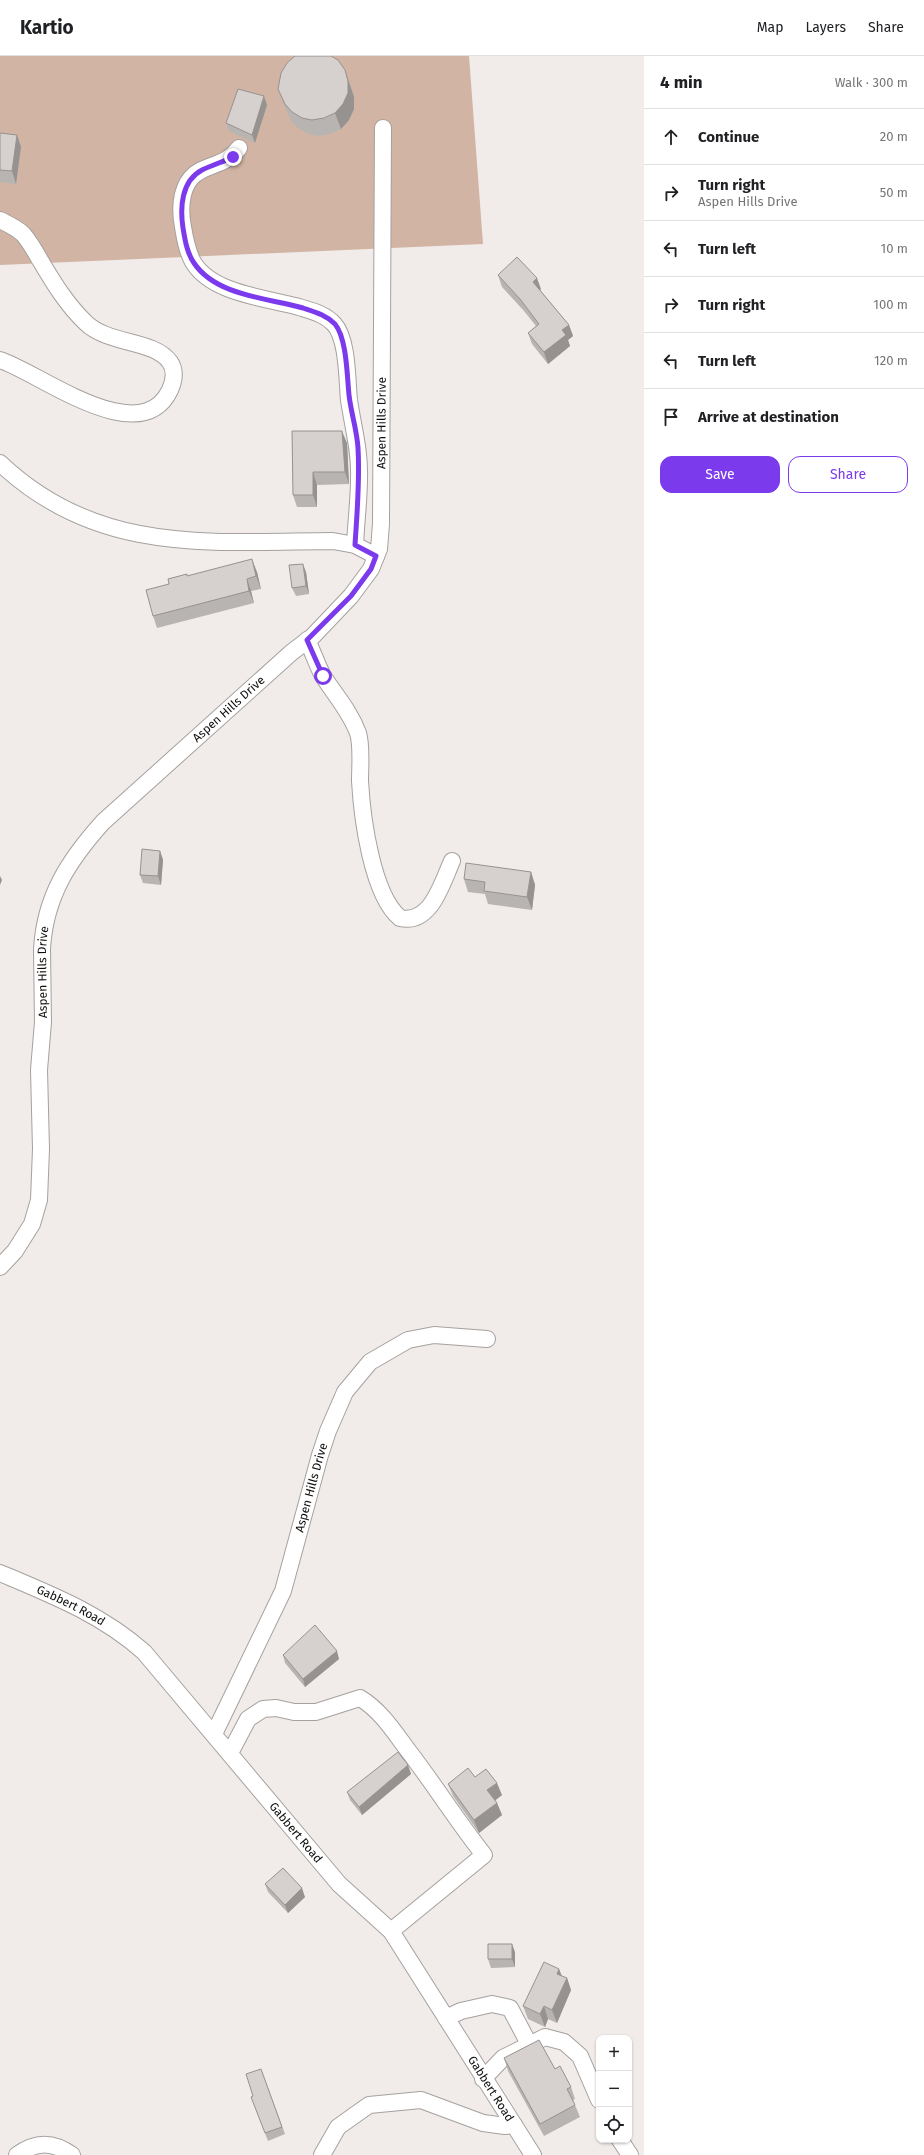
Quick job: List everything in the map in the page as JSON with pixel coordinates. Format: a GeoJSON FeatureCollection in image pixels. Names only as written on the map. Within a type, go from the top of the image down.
{"type":"FeatureCollection","features":[{"type":"Feature","properties":{"kind":"street","name":"Aspen Hills Drive"},"geometry":{"type":"LineString","coordinates":[[0,1267],[15,1251],[32,1224],[39,1200],[41,1149],[39,1070],[42,1022],[43,938],[56,886],[67,865],[82,844],[103,822],[307,640],[351,596],[371,569],[376,556],[381,524],[383,128]]}},
{"type":"Feature","properties":{"kind":"street"},"geometry":{"type":"LineString","coordinates":[[239,148],[233,157],[220,164],[203,170],[191,178],[183,196],[181,216],[186,245],[194,263],[212,280],[232,291],[321,314],[335,325],[341,337],[346,363],[350,402],[358,447],[359,478],[355,545]]}},
{"type":"Feature","properties":{"kind":"street"},"geometry":{"type":"LineString","coordinates":[[0,220],[23,234],[58,288],[87,325],[116,340],[150,348],[161,353],[170,362],[174,371],[174,378],[167,396],[161,404],[140,413],[121,413],[85,402],[0,360]]}},
{"type":"Feature","properties":{"kind":"street"},"geometry":{"type":"LineString","coordinates":[[0,463],[13,475],[42,495],[76,515],[120,531],[158,538],[188,541],[333,542],[355,545],[376,556]]}},
{"type":"Feature","properties":{"kind":"street"},"geometry":{"type":"LineString","coordinates":[[307,640],[323,676],[350,715],[359,735],[363,812],[371,856],[382,896],[388,906],[400,918],[417,918],[430,907],[452,861]]}},
{"type":"Feature","properties":{"kind":"street","name":"Aspen Hills Drive"},"geometry":{"type":"LineString","coordinates":[[214,1734],[283,1591],[320,1455],[328,1431],[345,1392],[370,1362],[408,1340],[434,1335],[487,1339]]}},
{"type":"Feature","properties":{"kind":"street","name":"Gabbert Road"},"geometry":{"type":"LineString","coordinates":[[0,1573],[99,1617],[127,1636],[144,1652],[339,1884],[391,1931],[483,2079],[533,2155]]}},
{"type":"Feature","properties":{"kind":"street"},"geometry":{"type":"LineString","coordinates":[[230,1753],[248,1719],[263,1709],[276,1708],[294,1712],[316,1712],[360,1698],[372,1705],[403,1744],[463,1829],[484,1855],[391,1931]]}},
{"type":"Feature","properties":{"kind":"street"},"geometry":{"type":"LineString","coordinates":[[446,2018],[461,2011],[492,2004],[510,2008],[529,2044]]}},
{"type":"Feature","properties":{"kind":"street"},"geometry":{"type":"LineString","coordinates":[[483,2079],[503,2058],[545,2037],[564,2042],[580,2056],[596,2093]]}},
{"type":"Feature","properties":{"kind":"street"},"geometry":{"type":"LineString","coordinates":[[322,2155],[338,2127],[360,2110],[376,2104],[422,2100],[483,2123],[505,2126],[514,2125]]}},
{"type":"Feature","properties":{"kind":"street"},"geometry":{"type":"LineString","coordinates":[[17,2155],[30,2147],[46,2143],[66,2150],[72,2155]]}},
{"type":"Feature","properties":{"kind":"street"},"geometry":{"type":"LineString","coordinates":[[622,2143],[630,2155]]}},
{"type":"Feature","properties":{"kind":"shaded area"},"geometry":{"type":"Polygon","coordinates":[[[0,56],[469,56],[483,244],[0,265],[0,56]]]}},
{"type":"Feature","properties":{"kind":"building"},"geometry":{"type":"Polygon","coordinates":[[[295,56],[331,56],[338,60],[345,70],[348,81],[348,93],[343,104],[335,113],[324,118],[312,120],[302,118],[292,112],[285,104],[278,89],[281,73],[287,63],[295,56]]]}},
{"type":"Feature","properties":{"kind":"building"},"geometry":{"type":"Polygon","coordinates":[[[238,89],[264,96],[252,135],[226,123],[238,89]]]}},
{"type":"Feature","properties":{"kind":"building"},"geometry":{"type":"Polygon","coordinates":[[[0,133],[17,135],[12,171],[0,170],[0,133]]]}},
{"type":"Feature","properties":{"kind":"building"},"geometry":{"type":"Polygon","coordinates":[[[517,257],[537,278],[533,282],[569,325],[562,330],[566,335],[544,352],[528,333],[539,324],[520,299],[498,275],[517,257]]]}},
{"type":"Feature","properties":{"kind":"building"},"geometry":{"type":"Polygon","coordinates":[[[292,431],[342,431],[345,472],[313,472],[313,495],[293,495],[292,431]]]}},
{"type":"Feature","properties":{"kind":"building"},"geometry":{"type":"Polygon","coordinates":[[[252,559],[256,576],[247,579],[249,591],[153,616],[146,590],[169,584],[168,579],[187,574],[187,576],[252,559]]]}},
{"type":"Feature","properties":{"kind":"building"},"geometry":{"type":"Polygon","coordinates":[[[303,564],[306,586],[292,588],[289,565],[303,564]]]}},
{"type":"Feature","properties":{"kind":"building"},"geometry":{"type":"Polygon","coordinates":[[[142,849],[160,851],[158,876],[140,875],[142,849]]]}},
{"type":"Feature","properties":{"kind":"building"},"geometry":{"type":"Polygon","coordinates":[[[466,863],[531,872],[527,897],[484,891],[485,882],[464,879],[466,863]]]}},
{"type":"Feature","properties":{"kind":"building"},"geometry":{"type":"Polygon","coordinates":[[[315,1625],[337,1651],[303,1679],[283,1655],[315,1625]]]}},
{"type":"Feature","properties":{"kind":"building"},"geometry":{"type":"Polygon","coordinates":[[[398,1752],[408,1765],[359,1807],[347,1792],[398,1752]]]}},
{"type":"Feature","properties":{"kind":"building"},"geometry":{"type":"Polygon","coordinates":[[[468,1768],[475,1777],[486,1769],[497,1783],[487,1790],[497,1803],[474,1820],[448,1784],[468,1768]]]}},
{"type":"Feature","properties":{"kind":"building"},"geometry":{"type":"Polygon","coordinates":[[[283,1868],[302,1888],[285,1905],[265,1884],[283,1868]]]}},
{"type":"Feature","properties":{"kind":"building"},"geometry":{"type":"Polygon","coordinates":[[[488,1944],[512,1944],[512,1959],[488,1959],[488,1944]]]}},
{"type":"Feature","properties":{"kind":"building"},"geometry":{"type":"Polygon","coordinates":[[[544,1962],[559,1969],[557,1974],[567,1978],[552,2010],[544,2006],[540,2014],[523,2006],[544,1962]]]}},
{"type":"Feature","properties":{"kind":"building"},"geometry":{"type":"Polygon","coordinates":[[[539,2040],[555,2069],[560,2066],[571,2087],[567,2089],[575,2105],[540,2124],[504,2058],[539,2040]]]}},
{"type":"Feature","properties":{"kind":"building"},"geometry":{"type":"Polygon","coordinates":[[[261,2069],[282,2127],[265,2133],[251,2097],[253,2096],[246,2074],[261,2069]]]}},
{"type":"Feature","properties":{"kind":"route"},"geometry":{"type":"LineString","coordinates":[[233,157],[220,164],[203,170],[191,178],[183,196],[181,216],[186,245],[194,263],[212,280],[232,291],[321,314],[335,325],[341,337],[346,363],[350,402],[358,447],[359,478],[355,545],[376,556],[371,569],[351,596],[336,609],[312,637],[307,640],[323,676]]}}]}
